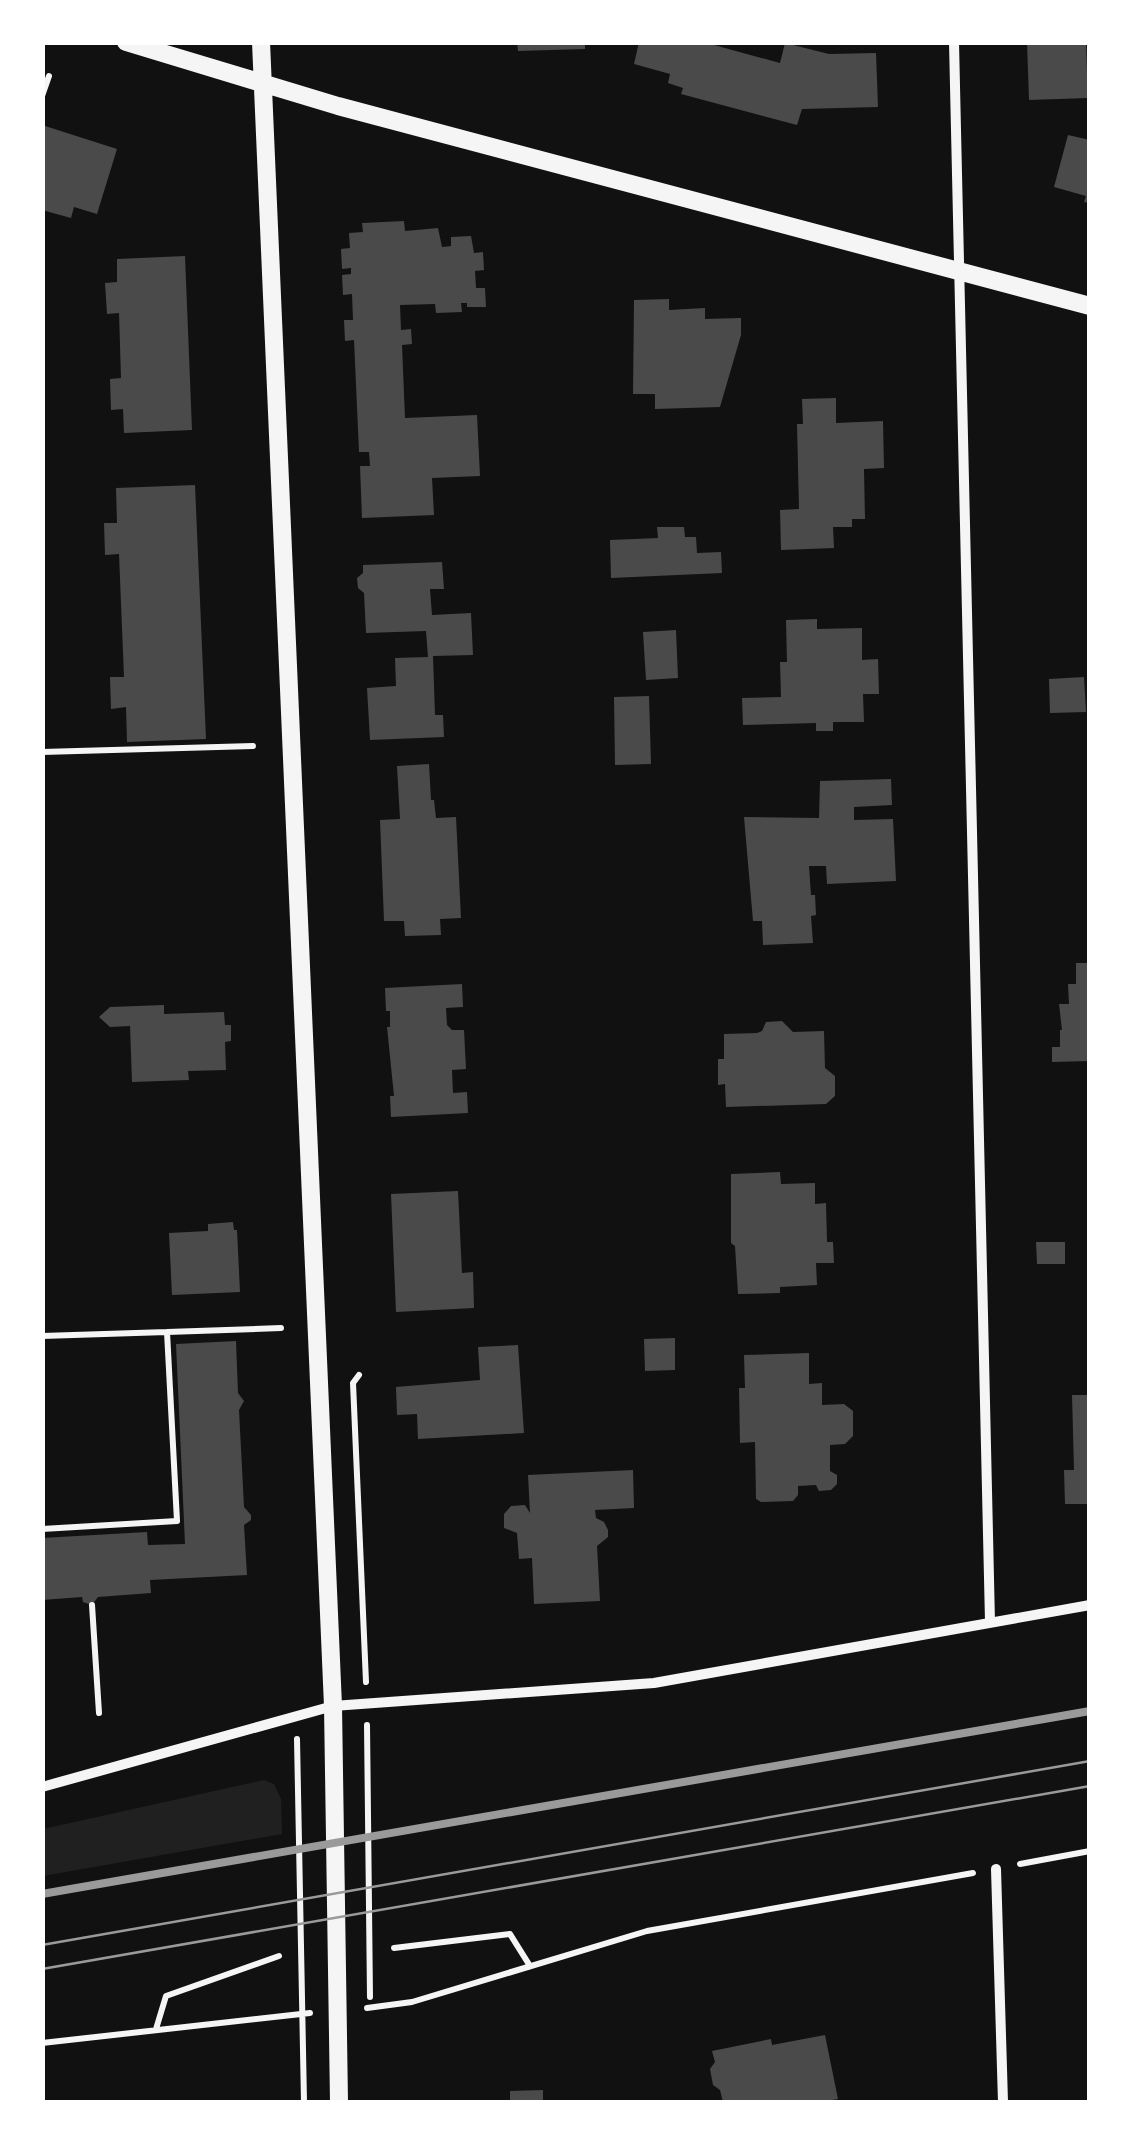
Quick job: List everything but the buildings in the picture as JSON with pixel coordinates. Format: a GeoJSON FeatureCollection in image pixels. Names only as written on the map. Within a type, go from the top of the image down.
{"type":"FeatureCollection","features":[{"type":"Feature","properties":{"kind":"street"},"geometry":{"type":"LineString","coordinates":[[126,42],[262,84],[1090,306]]}},
{"type":"Feature","properties":{"kind":"street"},"geometry":{"type":"LineString","coordinates":[[261,42],[333,1706],[339,2102]]}},
{"type":"Feature","properties":{"kind":"street"},"geometry":{"type":"LineString","coordinates":[[954,42],[990,1622]]}},
{"type":"Feature","properties":{"kind":"street"},"geometry":{"type":"LineString","coordinates":[[42,1787],[333,1706],[654,1683],[1090,1605]]}},
{"type":"Feature","properties":{"kind":"street"},"geometry":{"type":"LineString","coordinates":[[996,1868],[1003,2102]]}},
{"type":"Feature","properties":{"kind":"path"},"geometry":{"type":"LineString","coordinates":[[42,96],[49,76]]}},
{"type":"Feature","properties":{"kind":"path"},"geometry":{"type":"LineString","coordinates":[[42,752],[254,746]]}},
{"type":"Feature","properties":{"kind":"path"},"geometry":{"type":"LineString","coordinates":[[42,1336],[281,1328]]}},
{"type":"Feature","properties":{"kind":"path"},"geometry":{"type":"LineString","coordinates":[[42,1528],[177,1522],[168,1332]]}},
{"type":"Feature","properties":{"kind":"path"},"geometry":{"type":"LineString","coordinates":[[359,1374],[353,1384],[366,1680]]}},
{"type":"Feature","properties":{"kind":"path"},"geometry":{"type":"LineString","coordinates":[[92,1605],[100,1713]]}},
{"type":"Feature","properties":{"kind":"path"},"geometry":{"type":"LineString","coordinates":[[367,1726],[371,1958]]}},
{"type":"Feature","properties":{"kind":"path"},"geometry":{"type":"LineString","coordinates":[[297,1740],[304,2102]]}},
{"type":"Feature","properties":{"kind":"path"},"geometry":{"type":"LineString","coordinates":[[42,2043],[412,2002],[648,1931],[1090,1851]]}},
{"type":"Feature","properties":{"kind":"path"},"geometry":{"type":"LineString","coordinates":[[394,1948],[510,1934],[530,1966]]}},
{"type":"Feature","properties":{"kind":"path"},"geometry":{"type":"LineString","coordinates":[[156,2030],[166,1996],[280,1956]]}},
{"type":"Feature","properties":{"kind":"shaded area"},"geometry":{"type":"Polygon","coordinates":[[[264,1780],[274,1784],[281,1799],[282,1834],[43,1876],[43,1829],[264,1780]]]}},
{"type":"Feature","properties":{"kind":"tram line"},"geometry":{"type":"LineString","coordinates":[[42,1945],[1090,1761]]}},
{"type":"Feature","properties":{"kind":"tram line"},"geometry":{"type":"LineString","coordinates":[[42,1969],[1090,1786]]}},
{"type":"Feature","properties":{"kind":"railway"},"geometry":{"type":"LineString","coordinates":[[42,1894],[1090,1711]]}}]}
